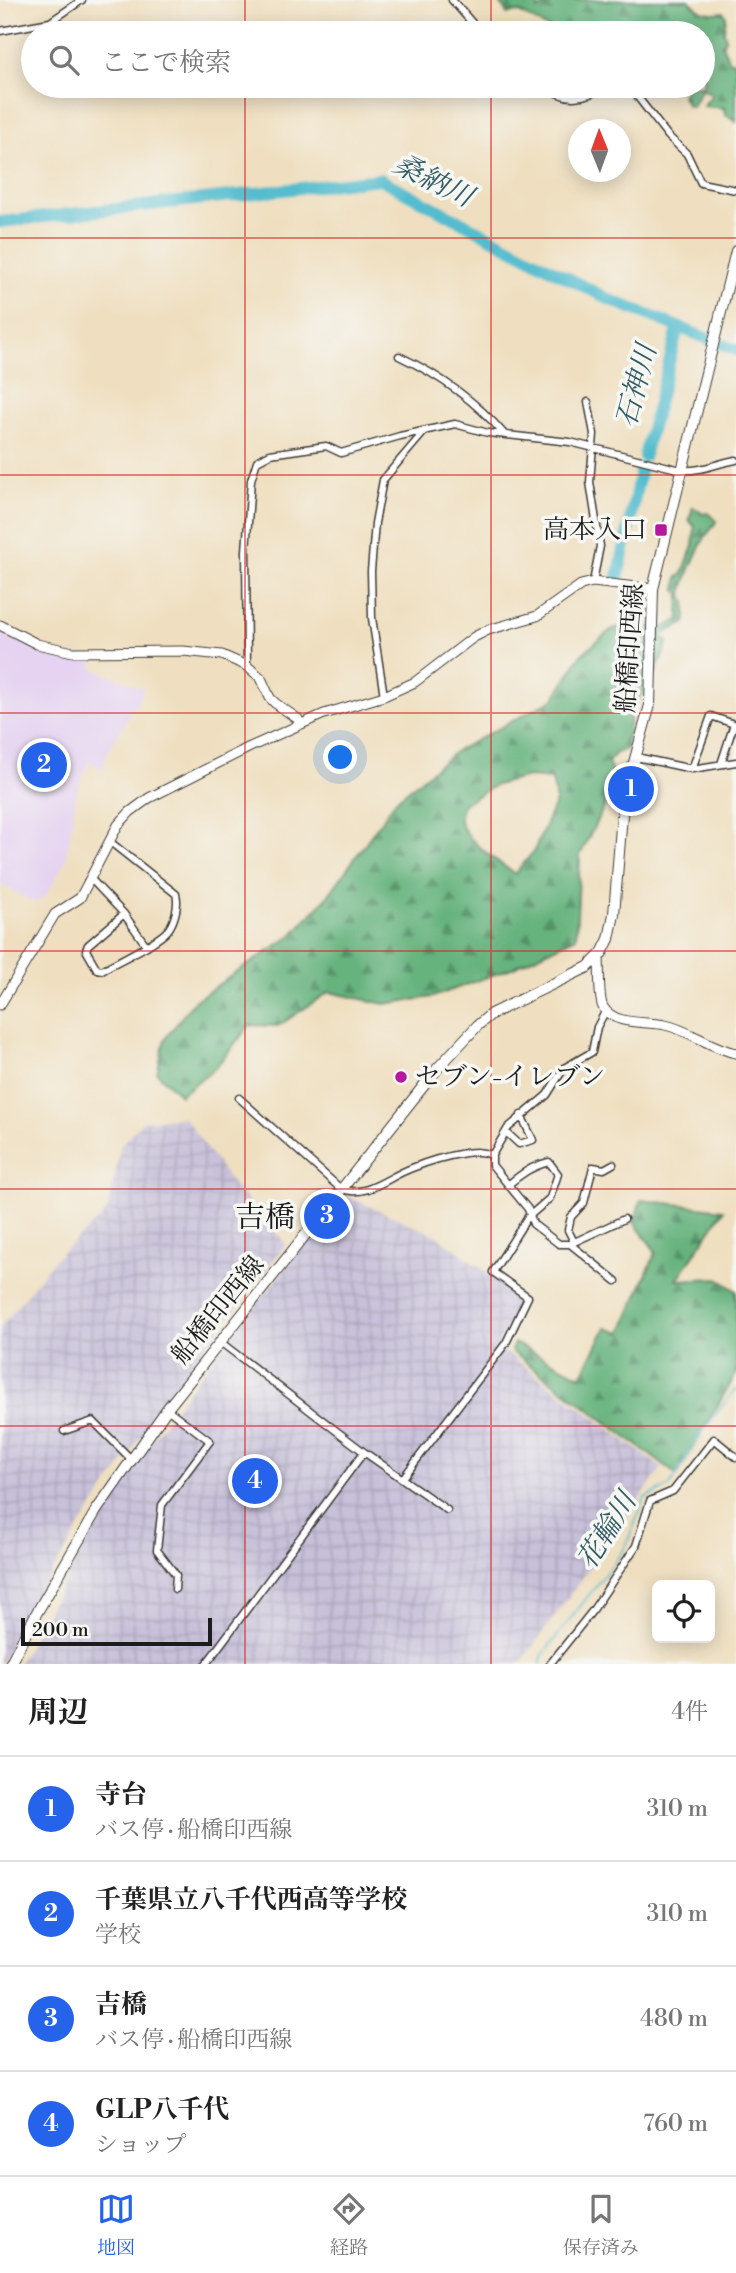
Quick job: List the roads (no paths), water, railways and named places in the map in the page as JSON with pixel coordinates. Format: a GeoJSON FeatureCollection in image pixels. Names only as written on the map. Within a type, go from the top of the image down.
{"type":"FeatureCollection","features":[{"type":"Feature","properties":{"kind":"main road","name":"船橋印西線"},"geometry":{"type":"LineString","coordinates":[[10,1664],[96,1511],[131,1459],[219,1341],[437,1069],[478,1025],[508,1004],[588,967],[599,958],[609,939],[621,816],[650,705],[653,589],[736,251]]}},
{"type":"Feature","properties":{"kind":"street"},"geometry":{"type":"LineString","coordinates":[[51,21],[82,0]]}},
{"type":"Feature","properties":{"kind":"street"},"geometry":{"type":"LineString","coordinates":[[453,0],[471,21]]}},
{"type":"Feature","properties":{"kind":"street"},"geometry":{"type":"LineString","coordinates":[[0,31],[21,27]]}},
{"type":"Feature","properties":{"kind":"street"},"geometry":{"type":"LineString","coordinates":[[638,98],[668,136],[687,154],[701,183],[736,190]]}},
{"type":"Feature","properties":{"kind":"street"},"geometry":{"type":"LineString","coordinates":[[399,356],[420,366],[477,405],[505,435]]}},
{"type":"Feature","properties":{"kind":"street"},"geometry":{"type":"LineString","coordinates":[[588,402],[594,434],[590,482],[600,546],[593,582]]}},
{"type":"Feature","properties":{"kind":"street"},"geometry":{"type":"LineString","coordinates":[[247,666],[246,551],[251,480],[257,461],[270,454],[326,446],[341,453],[455,424],[488,433],[570,442],[593,450],[681,470],[695,471],[714,463],[736,460]]}},
{"type":"Feature","properties":{"kind":"street"},"geometry":{"type":"LineString","coordinates":[[384,696],[372,618],[371,571],[375,523],[383,480],[425,430]]}},
{"type":"Feature","properties":{"kind":"street"},"geometry":{"type":"LineString","coordinates":[[0,1005],[55,914],[80,898],[109,841],[130,812],[149,798],[300,724],[334,710],[384,696],[415,682],[474,637],[488,630],[537,616],[581,585],[593,582],[653,589]]}},
{"type":"Feature","properties":{"kind":"street"},"geometry":{"type":"LineString","coordinates":[[0,625],[37,644],[73,652],[183,652],[222,655],[247,666],[261,678],[270,698],[298,719],[300,724]]}},
{"type":"Feature","properties":{"kind":"street"},"geometry":{"type":"LineString","coordinates":[[692,769],[711,716],[734,724],[721,764]]}},
{"type":"Feature","properties":{"kind":"street"},"geometry":{"type":"LineString","coordinates":[[636,757],[692,769],[736,762]]}},
{"type":"Feature","properties":{"kind":"street"},"geometry":{"type":"LineString","coordinates":[[109,841],[176,894],[179,902],[168,930],[102,971],[97,969],[86,950],[88,945],[124,914]]}},
{"type":"Feature","properties":{"kind":"street"},"geometry":{"type":"LineString","coordinates":[[91,879],[124,914],[146,945]]}},
{"type":"Feature","properties":{"kind":"street"},"geometry":{"type":"LineString","coordinates":[[599,958],[601,999],[606,1010],[630,1021],[666,1025],[736,1053]]}},
{"type":"Feature","properties":{"kind":"street"},"geometry":{"type":"LineString","coordinates":[[606,1010],[597,1027],[592,1052],[564,1068],[547,1096],[521,1115],[506,1132],[492,1155],[496,1171],[528,1209],[533,1224],[559,1244],[572,1243],[624,1219]]}},
{"type":"Feature","properties":{"kind":"street"},"geometry":{"type":"LineString","coordinates":[[239,1098],[341,1189],[352,1193],[379,1185],[410,1168],[455,1155],[475,1152],[492,1155]]}},
{"type":"Feature","properties":{"kind":"street"},"geometry":{"type":"LineString","coordinates":[[506,1132],[519,1144],[533,1140],[521,1115]]}},
{"type":"Feature","properties":{"kind":"street"},"geometry":{"type":"LineString","coordinates":[[403,1478],[506,1343],[528,1297],[493,1272],[530,1215],[550,1198],[558,1174],[549,1162],[529,1169],[508,1185]]}},
{"type":"Feature","properties":{"kind":"street"},"geometry":{"type":"LineString","coordinates":[[613,1164],[604,1169],[593,1167],[584,1203],[571,1217],[568,1230],[572,1243],[616,1281]]}},
{"type":"Feature","properties":{"kind":"street"},"geometry":{"type":"LineString","coordinates":[[219,1341],[364,1452],[447,1510]]}},
{"type":"Feature","properties":{"kind":"street"},"geometry":{"type":"LineString","coordinates":[[167,1409],[210,1441],[162,1505],[157,1550],[176,1575],[174,1589]]}},
{"type":"Feature","properties":{"kind":"street"},"geometry":{"type":"LineString","coordinates":[[64,1431],[93,1421],[131,1459]]}},
{"type":"Feature","properties":{"kind":"street"},"geometry":{"type":"LineString","coordinates":[[550,1664],[593,1610],[636,1546],[650,1501],[673,1491],[714,1439],[736,1457]]}},
{"type":"Feature","properties":{"kind":"street"},"geometry":{"type":"LineString","coordinates":[[206,1664],[364,1452]]}},
{"type":"Feature","properties":{"kind":"waterway","name":"桑納川"},"geometry":{"type":"LineString","coordinates":[[0,222],[380,179],[608,299],[736,350]]}},
{"type":"Feature","properties":{"kind":"waterway","name":"石神川"},"geometry":{"type":"LineString","coordinates":[[644,456],[678,329]]}},
{"type":"Feature","properties":{"kind":"waterway","name":"石神川"},"geometry":{"type":"LineString","coordinates":[[618,578],[641,468]]}},
{"type":"Feature","properties":{"kind":"waterway","name":"花輪川"},"geometry":{"type":"LineString","coordinates":[[541,1664],[542,1656],[625,1548],[645,1498],[670,1486],[701,1433],[736,1389]]}},
{"type":"Feature","properties":{"kind":"place","name":"高本入口"},"geometry":{"type":"Point","coordinates":[661,530]}},
{"type":"Feature","properties":{"kind":"place","name":"千葉県立八千代西高等学校"},"geometry":{"type":"Point","coordinates":[44,765]}},
{"type":"Feature","properties":{"kind":"place","name":"寺台"},"geometry":{"type":"Point","coordinates":[631,789]}},
{"type":"Feature","properties":{"kind":"place","name":"セブン-イレブン"},"geometry":{"type":"Point","coordinates":[401,1077]}},
{"type":"Feature","properties":{"kind":"place","name":"吉橋"},"geometry":{"type":"Point","coordinates":[327,1216]}},
{"type":"Feature","properties":{"kind":"place","name":"GLP八千代"},"geometry":{"type":"Point","coordinates":[255,1481]}},
{"type":"Feature","properties":{"kind":"district","name":"吉橋"},"geometry":{"type":"Point","coordinates":[265,1218]}}]}
